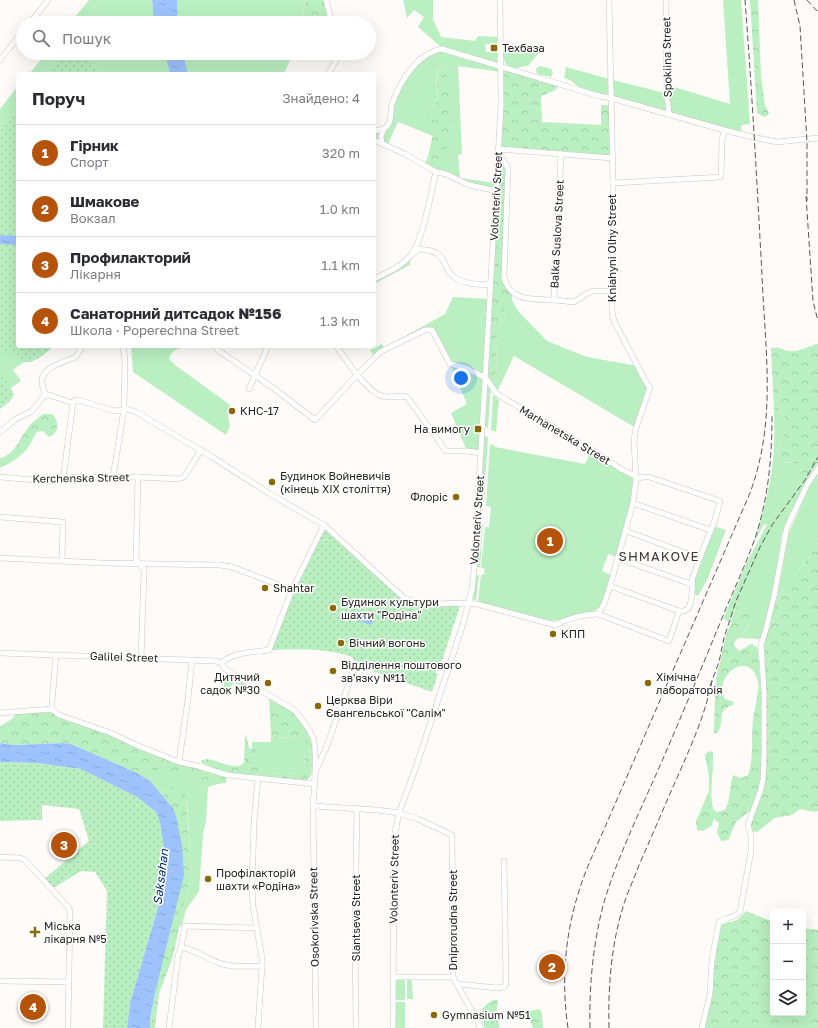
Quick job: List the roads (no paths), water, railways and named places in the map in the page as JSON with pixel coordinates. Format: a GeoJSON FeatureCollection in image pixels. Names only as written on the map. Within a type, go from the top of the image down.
{"type":"FeatureCollection","features":[{"type":"Feature","properties":{"kind":"street"},"geometry":{"type":"LineString","coordinates":[[35,16],[48,0]]}},
{"type":"Feature","properties":{"kind":"street"},"geometry":{"type":"LineString","coordinates":[[326,0],[330,16]]}},
{"type":"Feature","properties":{"kind":"street","name":"Volonteriv Street"},"geometry":{"type":"LineString","coordinates":[[394,1028],[393,977],[395,833],[399,813],[417,764],[469,603],[474,570],[499,149],[501,67],[500,0]]}},
{"type":"Feature","properties":{"kind":"street","name":"Kniahyni Olhy Street"},"geometry":{"type":"LineString","coordinates":[[609,0],[613,183],[612,312],[614,321],[646,384],[650,387],[636,428],[634,440],[636,478]]}},
{"type":"Feature","properties":{"kind":"street","name":"Spokiina Street"},"geometry":{"type":"LineString","coordinates":[[666,0],[667,98],[669,114]]}},
{"type":"Feature","properties":{"kind":"street"},"geometry":{"type":"LineString","coordinates":[[0,60],[16,40]]}},
{"type":"Feature","properties":{"kind":"street"},"geometry":{"type":"LineString","coordinates":[[382,144],[381,136],[390,121],[392,105],[400,87],[414,67],[426,55],[430,52],[442,49],[599,96],[611,98],[754,138],[777,142],[818,138]]}},
{"type":"Feature","properties":{"kind":"street"},"geometry":{"type":"LineString","coordinates":[[329,72],[336,60]]}},
{"type":"Feature","properties":{"kind":"street"},"geometry":{"type":"LineString","coordinates":[[376,131],[384,129]]}},
{"type":"Feature","properties":{"kind":"street"},"geometry":{"type":"LineString","coordinates":[[613,183],[721,177],[722,142],[724,130]]}},
{"type":"Feature","properties":{"kind":"street"},"geometry":{"type":"LineString","coordinates":[[376,141],[405,154],[436,172],[446,174],[469,186],[497,191]]}},
{"type":"Feature","properties":{"kind":"street"},"geometry":{"type":"LineString","coordinates":[[499,149],[612,158]]}},
{"type":"Feature","properties":{"kind":"street","name":"Balka Suslova Street"},"geometry":{"type":"LineString","coordinates":[[561,154],[554,300],[574,302],[593,291],[612,291]]}},
{"type":"Feature","properties":{"kind":"street"},"geometry":{"type":"LineString","coordinates":[[498,159],[504,160],[508,168],[504,277],[507,287],[517,296],[554,300]]}},
{"type":"Feature","properties":{"kind":"street"},"geometry":{"type":"LineString","coordinates":[[411,255],[421,234],[436,172]]}},
{"type":"Feature","properties":{"kind":"street"},"geometry":{"type":"LineString","coordinates":[[376,278],[398,267],[418,249],[437,252],[443,259],[450,272],[457,279],[465,282],[491,285]]}},
{"type":"Feature","properties":{"kind":"street"},"geometry":{"type":"LineString","coordinates":[[216,348],[303,409],[315,420],[380,352],[430,329],[450,364],[466,368],[486,378]]}},
{"type":"Feature","properties":{"kind":"street"},"geometry":{"type":"LineString","coordinates":[[46,395],[42,379],[47,371],[55,365],[76,357],[81,348]]}},
{"type":"Feature","properties":{"kind":"street"},"geometry":{"type":"LineString","coordinates":[[113,477],[124,409],[125,360],[122,348]]}},
{"type":"Feature","properties":{"kind":"street"},"geometry":{"type":"LineString","coordinates":[[249,389],[267,348]]}},
{"type":"Feature","properties":{"kind":"street"},"geometry":{"type":"LineString","coordinates":[[337,348],[357,375],[380,396],[403,396],[407,398],[446,451],[467,450],[481,453]]}},
{"type":"Feature","properties":{"kind":"street","name":"Marhanetska Street"},"geometry":{"type":"LineString","coordinates":[[486,378],[496,393],[636,478]]}},
{"type":"Feature","properties":{"kind":"street"},"geometry":{"type":"LineString","coordinates":[[0,432],[16,419],[32,411],[40,400],[46,395],[73,403]]}},
{"type":"Feature","properties":{"kind":"street"},"geometry":{"type":"LineString","coordinates":[[73,403],[74,401],[78,400],[111,410],[117,411],[124,409],[136,412],[201,450],[270,494],[324,525],[404,598],[423,603],[469,603],[555,625],[563,620],[586,614],[598,614],[669,641],[679,611]]}},
{"type":"Feature","properties":{"kind":"street"},"geometry":{"type":"LineString","coordinates":[[63,480],[73,403]]}},
{"type":"Feature","properties":{"kind":"street","name":"Kerchenska Street"},"geometry":{"type":"LineString","coordinates":[[0,477],[47,481],[78,477],[178,479],[184,477],[201,450]]}},
{"type":"Feature","properties":{"kind":"street"},"geometry":{"type":"LineString","coordinates":[[702,1028],[710,994],[712,960],[719,922],[723,919],[733,918],[740,912],[751,851],[751,836],[748,825],[763,780],[764,692],[760,645],[766,629],[774,596],[787,527],[808,483],[818,469]]}},
{"type":"Feature","properties":{"kind":"street"},"geometry":{"type":"LineString","coordinates":[[598,614],[604,604],[626,531],[633,503],[636,478],[643,476],[649,477],[720,501],[713,525],[699,558],[691,584],[693,590],[689,608],[685,611],[679,611],[610,586]]}},
{"type":"Feature","properties":{"kind":"street"},"geometry":{"type":"LineString","coordinates":[[138,477],[136,560],[144,569],[141,658]]}},
{"type":"Feature","properties":{"kind":"street"},"geometry":{"type":"LineString","coordinates":[[633,503],[710,530]]}},
{"type":"Feature","properties":{"kind":"street"},"geometry":{"type":"LineString","coordinates":[[0,517],[63,522],[62,562]]}},
{"type":"Feature","properties":{"kind":"street"},"geometry":{"type":"LineString","coordinates":[[324,525],[292,590],[269,650],[236,655],[221,663],[225,669],[294,710],[302,719],[314,740],[315,773],[313,806],[357,808],[399,813]]}},
{"type":"Feature","properties":{"kind":"street"},"geometry":{"type":"LineString","coordinates":[[626,531],[699,558]]}},
{"type":"Feature","properties":{"kind":"street"},"geometry":{"type":"LineString","coordinates":[[0,558],[62,562],[220,565],[232,567],[292,590]]}},
{"type":"Feature","properties":{"kind":"street"},"geometry":{"type":"LineString","coordinates":[[617,558],[691,584]]}},
{"type":"Feature","properties":{"kind":"street","name":"Galilei Street"},"geometry":{"type":"LineString","coordinates":[[0,653],[216,661],[221,663]]}},
{"type":"Feature","properties":{"kind":"street"},"geometry":{"type":"LineString","coordinates":[[52,709],[56,655]]}},
{"type":"Feature","properties":{"kind":"street"},"geometry":{"type":"LineString","coordinates":[[179,762],[192,660]]}},
{"type":"Feature","properties":{"kind":"street"},"geometry":{"type":"LineString","coordinates":[[315,773],[323,756],[356,663]]}},
{"type":"Feature","properties":{"kind":"street"},"geometry":{"type":"LineString","coordinates":[[0,713],[52,709],[59,715],[111,733],[179,762],[227,775],[314,784]]}},
{"type":"Feature","properties":{"kind":"street"},"geometry":{"type":"LineString","coordinates":[[258,778],[254,822],[252,886],[256,928],[262,958],[258,1028]]}},
{"type":"Feature","properties":{"kind":"street","name":"Osokorivska Street"},"geometry":{"type":"LineString","coordinates":[[313,806],[316,1028]]}},
{"type":"Feature","properties":{"kind":"street","name":"Slantseva Street"},"geometry":{"type":"LineString","coordinates":[[356,1028],[355,926],[357,808]]}},
{"type":"Feature","properties":{"kind":"street","name":"Dniprorudna Street"},"geometry":{"type":"LineString","coordinates":[[399,813],[418,819],[452,835],[453,977],[458,984],[497,988],[504,987],[506,983],[504,861]]}},
{"type":"Feature","properties":{"kind":"street"},"geometry":{"type":"LineString","coordinates":[[0,857],[23,859],[68,907],[70,912],[68,1028]]}},
{"type":"Feature","properties":{"kind":"street"},"geometry":{"type":"LineString","coordinates":[[170,1028],[178,956],[185,926],[256,928]]}},
{"type":"Feature","properties":{"kind":"street"},"geometry":{"type":"LineString","coordinates":[[181,947],[197,952],[223,964],[262,966]]}},
{"type":"Feature","properties":{"kind":"street"},"geometry":{"type":"LineString","coordinates":[[393,977],[453,977]]}},
{"type":"Feature","properties":{"kind":"street"},"geometry":{"type":"LineString","coordinates":[[0,981],[69,982]]}},
{"type":"Feature","properties":{"kind":"street"},"geometry":{"type":"LineString","coordinates":[[458,984],[481,1028]]}},
{"type":"Feature","properties":{"kind":"water"},"geometry":{"type":"Polygon","coordinates":[[[152,0],[177,0],[178,16],[153,16],[152,0]]]}},
{"type":"Feature","properties":{"kind":"water"},"geometry":{"type":"Polygon","coordinates":[[[167,60],[185,60],[188,72],[170,72],[167,60]]]}},
{"type":"Feature","properties":{"kind":"water"},"geometry":{"type":"Polygon","coordinates":[[[0,235],[16,236],[16,245],[0,244],[0,235]]]}},
{"type":"Feature","properties":{"kind":"water"},"geometry":{"type":"Polygon","coordinates":[[[358,611],[374,617],[371,625],[355,620],[358,611]]]}},
{"type":"Feature","properties":{"kind":"water"},"geometry":{"type":"Polygon","coordinates":[[[0,743],[15,745],[71,744],[137,773],[150,781],[173,808],[182,845],[184,875],[155,993],[150,1019],[150,1028],[127,1028],[130,1003],[162,894],[167,866],[160,822],[156,812],[137,797],[81,769],[36,763],[0,762],[0,743]]]}},
{"type":"Feature","properties":{"kind":"railway"},"geometry":{"type":"LineString","coordinates":[[568,1028],[565,993],[566,957],[571,922],[580,888],[593,854],[750,493],[764,439],[767,358],[745,0]]}},
{"type":"Feature","properties":{"kind":"railway"},"geometry":{"type":"LineString","coordinates":[[794,0],[800,26],[807,142],[807,201]]}},
{"type":"Feature","properties":{"kind":"railway"},"geometry":{"type":"LineString","coordinates":[[807,0],[818,12]]}},
{"type":"Feature","properties":{"kind":"railway"},"geometry":{"type":"LineString","coordinates":[[806,196],[813,301],[818,321]]}},
{"type":"Feature","properties":{"kind":"railway"},"geometry":{"type":"LineString","coordinates":[[590,1028],[592,965],[604,902],[624,848],[725,612],[756,535],[764,505],[769,475],[772,413]]}},
{"type":"Feature","properties":{"kind":"railway"},"geometry":{"type":"LineString","coordinates":[[710,686],[719,662],[724,638],[736,601],[760,547],[772,525],[805,480],[818,457]]}},
{"type":"Feature","properties":{"kind":"railway"},"geometry":{"type":"LineString","coordinates":[[609,1028],[611,967],[619,922],[626,896],[697,730],[706,706],[712,681]]}},
{"type":"Feature","properties":{"kind":"place","name":"Техбаза"},"geometry":{"type":"Point","coordinates":[494,48]}},
{"type":"Feature","properties":{"kind":"place","name":"КНС-17"},"geometry":{"type":"Point","coordinates":[232,411]}},
{"type":"Feature","properties":{"kind":"place","name":"На вимогу"},"geometry":{"type":"Point","coordinates":[478,429]}},
{"type":"Feature","properties":{"kind":"place","name":"Будинок Войневичів (кінець ХІХ століття)"},"geometry":{"type":"Point","coordinates":[272,482]}},
{"type":"Feature","properties":{"kind":"place","name":"Флоріс"},"geometry":{"type":"Point","coordinates":[456,497]}},
{"type":"Feature","properties":{"kind":"place","name":"Гірник"},"geometry":{"type":"Point","coordinates":[550,541]}},
{"type":"Feature","properties":{"kind":"place","name":"Shahtar"},"geometry":{"type":"Point","coordinates":[265,588]}},
{"type":"Feature","properties":{"kind":"place","name":"Будинок культури шахти \"Родіна\""},"geometry":{"type":"Point","coordinates":[333,608]}},
{"type":"Feature","properties":{"kind":"place","name":"КПП"},"geometry":{"type":"Point","coordinates":[553,634]}},
{"type":"Feature","properties":{"kind":"place","name":"Вічний вогонь"},"geometry":{"type":"Point","coordinates":[341,643]}},
{"type":"Feature","properties":{"kind":"place","name":"Відділення поштового зв'язку №11"},"geometry":{"type":"Point","coordinates":[333,671]}},
{"type":"Feature","properties":{"kind":"place","name":"Дитячий садок №30"},"geometry":{"type":"Point","coordinates":[268,683]}},
{"type":"Feature","properties":{"kind":"place","name":"Хімічна лабораторія"},"geometry":{"type":"Point","coordinates":[648,683]}},
{"type":"Feature","properties":{"kind":"place","name":"Церква Віри Євангельської \"Салім\""},"geometry":{"type":"Point","coordinates":[318,706]}},
{"type":"Feature","properties":{"kind":"place","name":"Профилакторий"},"geometry":{"type":"Point","coordinates":[64,845]}},
{"type":"Feature","properties":{"kind":"place","name":"Профілакторій шахти «Родіна»"},"geometry":{"type":"Point","coordinates":[208,879]}},
{"type":"Feature","properties":{"kind":"place","name":"Міська лікарня №5"},"geometry":{"type":"Point","coordinates":[35,932]}},
{"type":"Feature","properties":{"kind":"place","name":"Шмакове"},"geometry":{"type":"Point","coordinates":[552,967]}},
{"type":"Feature","properties":{"kind":"place","name":"Санаторний дитсадок №156"},"geometry":{"type":"Point","coordinates":[33,1007]}},
{"type":"Feature","properties":{"kind":"place","name":"Gymnasium №51"},"geometry":{"type":"Point","coordinates":[434,1015]}},
{"type":"Feature","properties":{"kind":"district","name":"SHMAKOVE"},"geometry":{"type":"Point","coordinates":[659,556]}},
{"type":"Feature","properties":{"kind":"water label","name":"Saksahan"},"geometry":{"type":"Point","coordinates":[161,877]}}]}
